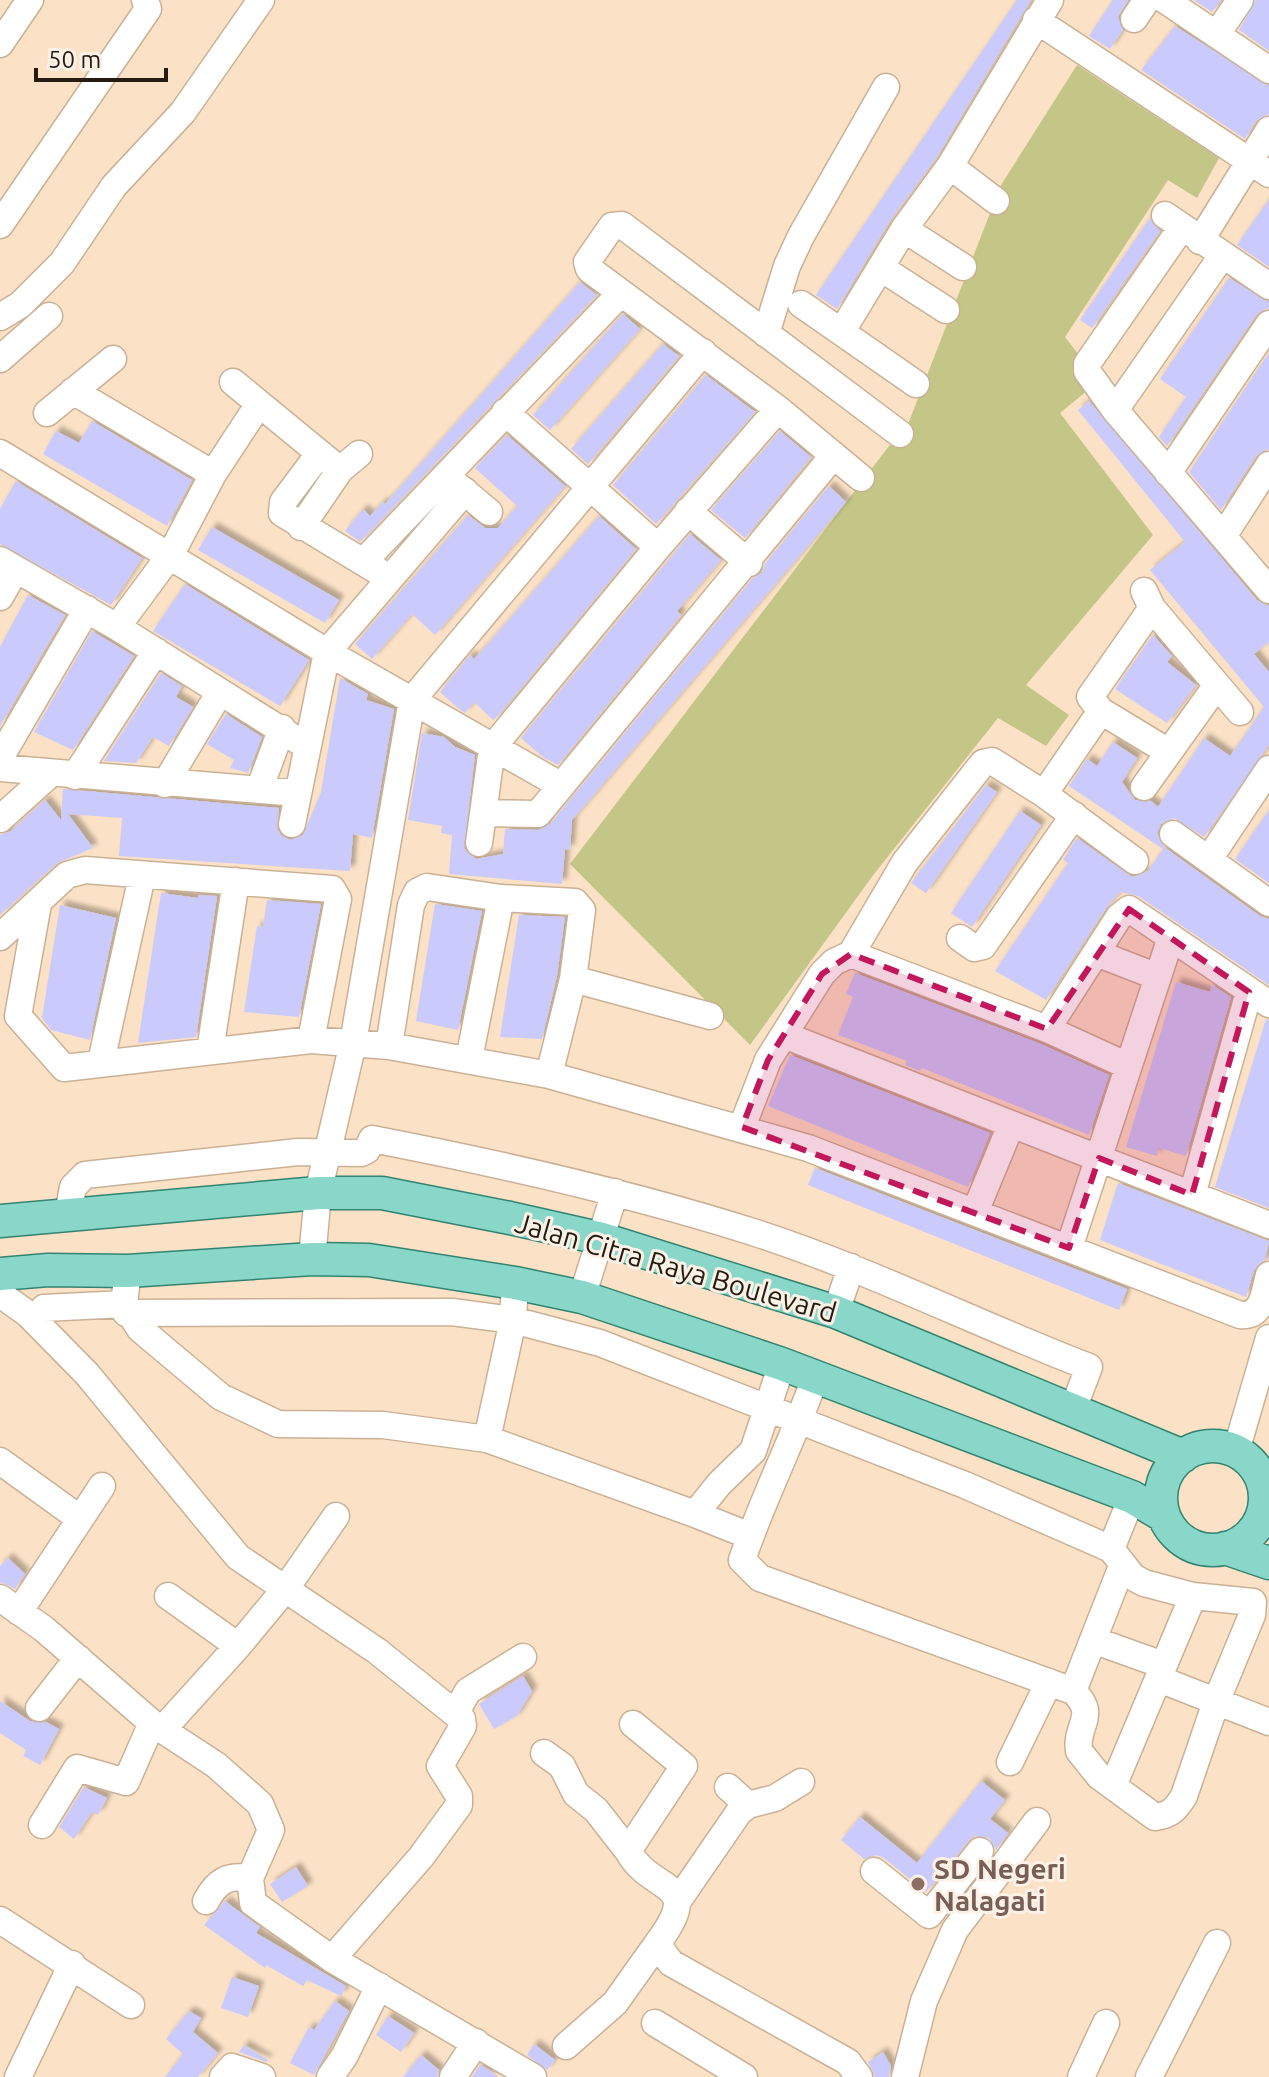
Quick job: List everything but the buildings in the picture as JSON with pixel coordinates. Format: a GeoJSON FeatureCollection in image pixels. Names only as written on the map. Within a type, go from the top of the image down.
{"type":"FeatureCollection","features":[{"type":"Feature","properties":{"kind":"main road","name":"Jalan Citra Raya Boulevard"},"geometry":{"type":"LineString","coordinates":[[0,1220],[318,1193],[382,1193],[599,1238],[836,1312],[1183,1456]]}},
{"type":"Feature","properties":{"kind":"main road","name":"Jalan Citra Raya Boulevard"},"geometry":{"type":"LineString","coordinates":[[1,1284],[48,1270],[128,1271],[312,1259],[415,1265],[515,1283],[582,1297],[782,1364],[1132,1497],[1164,1516]]}},
{"type":"Feature","properties":{"kind":"main road"},"geometry":{"type":"LineString","coordinates":[[1225,1548],[1252,1532],[1262,1515],[1267,1497],[1253,1465],[1236,1451],[1209,1447],[1183,1456],[1163,1483],[1164,1516],[1183,1541],[1203,1549],[1225,1548],[1269,1563]]}},
{"type":"Feature","properties":{"kind":"street"},"geometry":{"type":"LineString","coordinates":[[0,13],[9,0]]}},
{"type":"Feature","properties":{"kind":"street"},"geometry":{"type":"LineString","coordinates":[[0,44],[30,0]]}},
{"type":"Feature","properties":{"kind":"street"},"geometry":{"type":"LineString","coordinates":[[0,225],[148,9],[145,0]]}},
{"type":"Feature","properties":{"kind":"street"},"geometry":{"type":"LineString","coordinates":[[0,317],[20,305],[62,263],[114,186],[183,112],[261,0]]}},
{"type":"Feature","properties":{"kind":"street"},"geometry":{"type":"LineString","coordinates":[[1165,0],[1269,70]]}},
{"type":"Feature","properties":{"kind":"street"},"geometry":{"type":"LineString","coordinates":[[1217,34],[1240,0]]}},
{"type":"Feature","properties":{"kind":"street"},"geometry":{"type":"LineString","coordinates":[[842,331],[904,229],[950,166],[1043,10],[1259,166]]}},
{"type":"Feature","properties":{"kind":"street"},"geometry":{"type":"LineString","coordinates":[[766,334],[787,266],[801,236],[886,87]]}},
{"type":"Feature","properties":{"kind":"street"},"geometry":{"type":"LineString","coordinates":[[1269,130],[1259,166],[1192,235],[1087,364],[1088,375],[1115,410],[1269,590]]}},
{"type":"Feature","properties":{"kind":"street"},"geometry":{"type":"LineString","coordinates":[[950,166],[996,201]]}},
{"type":"Feature","properties":{"kind":"street"},"geometry":{"type":"LineString","coordinates":[[861,478],[778,409],[620,294],[586,264],[617,224],[900,434]]}},
{"type":"Feature","properties":{"kind":"street"},"geometry":{"type":"LineString","coordinates":[[904,229],[963,267]]}},
{"type":"Feature","properties":{"kind":"street"},"geometry":{"type":"LineString","coordinates":[[1192,235],[1269,286]]}},
{"type":"Feature","properties":{"kind":"street"},"geometry":{"type":"LineString","coordinates":[[1115,410],[1192,235]]}},
{"type":"Feature","properties":{"kind":"street"},"geometry":{"type":"LineString","coordinates":[[881,268],[946,310]]}},
{"type":"Feature","properties":{"kind":"street"},"geometry":{"type":"LineString","coordinates":[[292,824],[305,745],[327,652],[389,578],[505,412],[620,294]]}},
{"type":"Feature","properties":{"kind":"street"},"geometry":{"type":"LineString","coordinates":[[801,304],[916,384]]}},
{"type":"Feature","properties":{"kind":"street"},"geometry":{"type":"LineString","coordinates":[[0,359],[49,316]]}},
{"type":"Feature","properties":{"kind":"street"},"geometry":{"type":"LineString","coordinates":[[1168,473],[1269,324]]}},
{"type":"Feature","properties":{"kind":"street"},"geometry":{"type":"LineString","coordinates":[[312,1259],[318,1193],[353,1043],[412,700],[703,352]]}},
{"type":"Feature","properties":{"kind":"street"},"geometry":{"type":"LineString","coordinates":[[47,413],[113,359]]}},
{"type":"Feature","properties":{"kind":"street"},"geometry":{"type":"LineString","coordinates":[[233,382],[319,454],[350,462],[301,527]]}},
{"type":"Feature","properties":{"kind":"street"},"geometry":{"type":"LineString","coordinates":[[73,391],[213,474]]}},
{"type":"Feature","properties":{"kind":"street"},"geometry":{"type":"LineString","coordinates":[[117,627],[171,554],[213,474],[259,404]]}},
{"type":"Feature","properties":{"kind":"street"},"geometry":{"type":"LineString","coordinates":[[479,843],[492,748],[688,511],[778,409]]}},
{"type":"Feature","properties":{"kind":"street"},"geometry":{"type":"LineString","coordinates":[[505,412],[658,547]]}},
{"type":"Feature","properties":{"kind":"street"},"geometry":{"type":"LineString","coordinates":[[0,453],[171,554],[327,652],[560,785]]}},
{"type":"Feature","properties":{"kind":"street"},"geometry":{"type":"LineString","coordinates":[[319,454],[281,507],[284,516],[389,578]]}},
{"type":"Feature","properties":{"kind":"street"},"geometry":{"type":"LineString","coordinates":[[483,813],[535,816],[749,563],[833,456]]}},
{"type":"Feature","properties":{"kind":"street"},"geometry":{"type":"LineString","coordinates":[[1224,535],[1269,465]]}},
{"type":"Feature","properties":{"kind":"street"},"geometry":{"type":"LineString","coordinates":[[455,483],[489,512]]}},
{"type":"Feature","properties":{"kind":"street"},"geometry":{"type":"LineString","coordinates":[[363,562],[455,483]]}},
{"type":"Feature","properties":{"kind":"street"},"geometry":{"type":"LineString","coordinates":[[688,511],[749,563]]}},
{"type":"Feature","properties":{"kind":"street"},"geometry":{"type":"LineString","coordinates":[[0,597],[8,564],[117,627],[305,745]]}},
{"type":"Feature","properties":{"kind":"street"},"geometry":{"type":"LineString","coordinates":[[1167,751],[1101,711],[1091,701],[1090,692],[1148,600],[1240,712]]}},
{"type":"Feature","properties":{"kind":"street"},"geometry":{"type":"LineString","coordinates":[[0,758],[87,609]]}},
{"type":"Feature","properties":{"kind":"street"},"geometry":{"type":"LineString","coordinates":[[0,819],[63,775],[156,651]]}},
{"type":"Feature","properties":{"kind":"street"},"geometry":{"type":"LineString","coordinates":[[1144,787],[1217,685]]}},
{"type":"Feature","properties":{"kind":"street"},"geometry":{"type":"LineString","coordinates":[[165,784],[220,692]]}},
{"type":"Feature","properties":{"kind":"street"},"geometry":{"type":"LineString","coordinates":[[1044,794],[1101,711]]}},
{"type":"Feature","properties":{"kind":"street"},"geometry":{"type":"LineString","coordinates":[[259,790],[282,728]]}},
{"type":"Feature","properties":{"kind":"street"},"geometry":{"type":"LineString","coordinates":[[742,1127],[759,1078],[828,967],[851,954],[905,862],[983,763],[992,761],[1044,794],[1135,861]]}},
{"type":"Feature","properties":{"kind":"street"},"geometry":{"type":"LineString","coordinates":[[0,768],[296,793]]}},
{"type":"Feature","properties":{"kind":"street"},"geometry":{"type":"LineString","coordinates":[[1209,859],[1269,769]]}},
{"type":"Feature","properties":{"kind":"street"},"geometry":{"type":"LineString","coordinates":[[960,938],[974,948],[983,946],[1074,815]]}},
{"type":"Feature","properties":{"kind":"street"},"geometry":{"type":"LineString","coordinates":[[1173,834],[1269,903]]}},
{"type":"Feature","properties":{"kind":"street"},"geometry":{"type":"LineString","coordinates":[[0,937],[75,872],[327,887],[337,895],[311,1040]]}},
{"type":"Feature","properties":{"kind":"street"},"geometry":{"type":"LineString","coordinates":[[101,1062],[142,876]]}},
{"type":"Feature","properties":{"kind":"street"},"geometry":{"type":"LineString","coordinates":[[210,1051],[236,881]]}},
{"type":"Feature","properties":{"kind":"street"},"geometry":{"type":"LineString","coordinates":[[389,1046],[411,905],[417,892],[427,887],[580,905],[573,979],[549,1075]]}},
{"type":"Feature","properties":{"kind":"street"},"geometry":{"type":"LineString","coordinates":[[469,1059],[501,898]]}},
{"type":"Feature","properties":{"kind":"street"},"geometry":{"type":"LineString","coordinates":[[38,904],[18,1016],[64,1068],[311,1040],[389,1046],[469,1059],[549,1075],[595,1091],[742,1127],[975,1212],[1240,1315],[1251,1315],[1259,1308],[1269,1275]]}},
{"type":"Feature","properties":{"kind":"street"},"geometry":{"type":"LineString","coordinates":[[1047,1029],[1123,913],[1129,909],[1259,998],[1192,1195]]}},
{"type":"Feature","properties":{"kind":"street"},"geometry":{"type":"LineString","coordinates":[[1069,1248],[1171,937]]}},
{"type":"Feature","properties":{"kind":"street"},"geometry":{"type":"LineString","coordinates":[[1096,953],[1158,977]]}},
{"type":"Feature","properties":{"kind":"street"},"geometry":{"type":"LineString","coordinates":[[851,954],[1047,1029],[1128,1066]]}},
{"type":"Feature","properties":{"kind":"street"},"geometry":{"type":"LineString","coordinates":[[573,979],[710,1016]]}},
{"type":"Feature","properties":{"kind":"street"},"geometry":{"type":"LineString","coordinates":[[784,1035],[1269,1225]]}},
{"type":"Feature","properties":{"kind":"street"},"geometry":{"type":"LineString","coordinates":[[975,1212],[1011,1125]]}},
{"type":"Feature","properties":{"kind":"street"},"geometry":{"type":"LineString","coordinates":[[68,1214],[73,1187],[85,1175],[298,1152],[364,1152],[372,1139],[518,1168],[615,1192],[756,1233],[851,1267],[1089,1367],[1072,1412]]}},
{"type":"Feature","properties":{"kind":"street"},"geometry":{"type":"LineString","coordinates":[[582,1297],[615,1192]]}},
{"type":"Feature","properties":{"kind":"street"},"geometry":{"type":"LineString","coordinates":[[836,1312],[851,1267]]}},
{"type":"Feature","properties":{"kind":"street"},"geometry":{"type":"LineString","coordinates":[[128,1271],[125,1309],[140,1329],[221,1397],[278,1424],[383,1425],[487,1439],[750,1536]]}},
{"type":"Feature","properties":{"kind":"street"},"geometry":{"type":"LineString","coordinates":[[487,1439],[513,1320],[515,1283]]}},
{"type":"Feature","properties":{"kind":"street"},"geometry":{"type":"LineString","coordinates":[[1,1284],[87,1374],[238,1557],[377,1651],[456,1712],[463,1726],[440,1766],[459,1796],[459,1805],[421,1857],[332,1959]]}},
{"type":"Feature","properties":{"kind":"street"},"geometry":{"type":"LineString","coordinates":[[44,1308],[452,1312],[513,1320],[600,1343],[965,1485],[1116,1557],[1144,1583],[1193,1596],[1261,1604]]}},
{"type":"Feature","properties":{"kind":"street"},"geometry":{"type":"LineString","coordinates":[[1236,1451],[1269,1338]]}},
{"type":"Feature","properties":{"kind":"street"},"geometry":{"type":"LineString","coordinates":[[695,1514],[719,1484],[753,1451],[782,1364]]}},
{"type":"Feature","properties":{"kind":"street"},"geometry":{"type":"LineString","coordinates":[[815,1378],[742,1560],[760,1578],[1061,1687],[1082,1700],[1087,1712],[1079,1751],[1099,1776],[1155,1817],[1167,1816],[1184,1796],[1216,1702],[1252,1615],[1261,1604]]}},
{"type":"Feature","properties":{"kind":"street"},"geometry":{"type":"LineString","coordinates":[[753,1451],[781,1463]]}},
{"type":"Feature","properties":{"kind":"street"},"geometry":{"type":"LineString","coordinates":[[0,1461],[79,1518]]}},
{"type":"Feature","properties":{"kind":"street"},"geometry":{"type":"LineString","coordinates":[[102,1486],[10,1605],[157,1726],[216,1765],[260,1804],[269,1817],[271,1830],[250,1878],[253,1903],[332,1959],[533,2077]]}},
{"type":"Feature","properties":{"kind":"street"},"geometry":{"type":"LineString","coordinates":[[1010,1762],[1093,1640],[1132,1497]]}},
{"type":"Feature","properties":{"kind":"street"},"geometry":{"type":"LineString","coordinates":[[42,1825],[77,1768],[126,1782],[157,1726],[238,1646],[286,1588],[336,1516]]}},
{"type":"Feature","properties":{"kind":"street"},"geometry":{"type":"LineString","coordinates":[[168,1596],[238,1646]]}},
{"type":"Feature","properties":{"kind":"street"},"geometry":{"type":"LineString","coordinates":[[1113,1786],[1193,1596]]}},
{"type":"Feature","properties":{"kind":"street"},"geometry":{"type":"LineString","coordinates":[[1093,1640],[1216,1702],[1269,1722]]}},
{"type":"Feature","properties":{"kind":"street"},"geometry":{"type":"LineString","coordinates":[[456,1712],[468,1691],[523,1657]]}},
{"type":"Feature","properties":{"kind":"street"},"geometry":{"type":"LineString","coordinates":[[39,1708],[78,1658]]}},
{"type":"Feature","properties":{"kind":"street"},"geometry":{"type":"LineString","coordinates":[[628,1851],[684,1766],[633,1724]]}},
{"type":"Feature","properties":{"kind":"street"},"geometry":{"type":"LineString","coordinates":[[544,1753],[562,1766],[576,1794],[596,1810],[633,1860],[669,1888],[677,1902]]}},
{"type":"Feature","properties":{"kind":"street"},"geometry":{"type":"LineString","coordinates":[[566,2046],[615,2003],[676,1916],[677,1902],[739,1812],[748,1805],[775,1798],[801,1782]]}},
{"type":"Feature","properties":{"kind":"street"},"geometry":{"type":"LineString","coordinates":[[728,1787],[748,1805]]}},
{"type":"Feature","properties":{"kind":"street"},"geometry":{"type":"LineString","coordinates":[[905,2077],[924,2001],[955,1930],[1037,1821]]}},
{"type":"Feature","properties":{"kind":"street"},"geometry":{"type":"LineString","coordinates":[[929,1915],[980,1851]]}},
{"type":"Feature","properties":{"kind":"street"},"geometry":{"type":"LineString","coordinates":[[874,1871],[929,1915],[955,1930]]}},
{"type":"Feature","properties":{"kind":"street"},"geometry":{"type":"LineString","coordinates":[[206,1901],[220,1881],[234,1876],[250,1878]]}},
{"type":"Feature","properties":{"kind":"street"},"geometry":{"type":"LineString","coordinates":[[0,1920],[131,2005]]}},
{"type":"Feature","properties":{"kind":"street"},"geometry":{"type":"LineString","coordinates":[[1149,2077],[1217,1943]]}},
{"type":"Feature","properties":{"kind":"street"},"geometry":{"type":"LineString","coordinates":[[657,1944],[671,1963],[848,2062],[859,2077]]}},
{"type":"Feature","properties":{"kind":"street"},"geometry":{"type":"LineString","coordinates":[[18,2077],[72,1964]]}},
{"type":"Feature","properties":{"kind":"street"},"geometry":{"type":"LineString","coordinates":[[330,2077],[344,2057],[379,1986]]}},
{"type":"Feature","properties":{"kind":"street"},"geometry":{"type":"LineString","coordinates":[[655,2023],[744,2077]]}},
{"type":"Feature","properties":{"kind":"street"},"geometry":{"type":"LineString","coordinates":[[1081,2077],[1106,2023]]}},
{"type":"Feature","properties":{"kind":"street"},"geometry":{"type":"LineString","coordinates":[[453,2077],[476,2042]]}},
{"type":"Feature","properties":{"kind":"street"},"geometry":{"type":"LineString","coordinates":[[223,2077],[232,2067],[262,2077]]}},
{"type":"Feature","properties":{"kind":"highlighted area"},"geometry":{"type":"Polygon","coordinates":[[[1129,909],[1249,992],[1192,1195],[1099,1158],[1069,1248],[742,1127],[768,1060],[822,974],[851,954],[1047,1029],[1129,909]]]}},
{"type":"Feature","properties":{"kind":"green space"},"geometry":{"type":"Polygon","coordinates":[[[1077,65],[1219,158],[1197,198],[1168,180],[1065,337],[1099,381],[1060,413],[1153,535],[1026,685],[1069,715],[1046,746],[998,718],[874,874],[750,1045],[570,864],[889,446],[905,432],[1001,185],[1077,65]]]}},
{"type":"Feature","properties":{"kind":"place","name":"SD Negeri Nalagati"},"geometry":{"type":"Point","coordinates":[918,1884]}}]}
